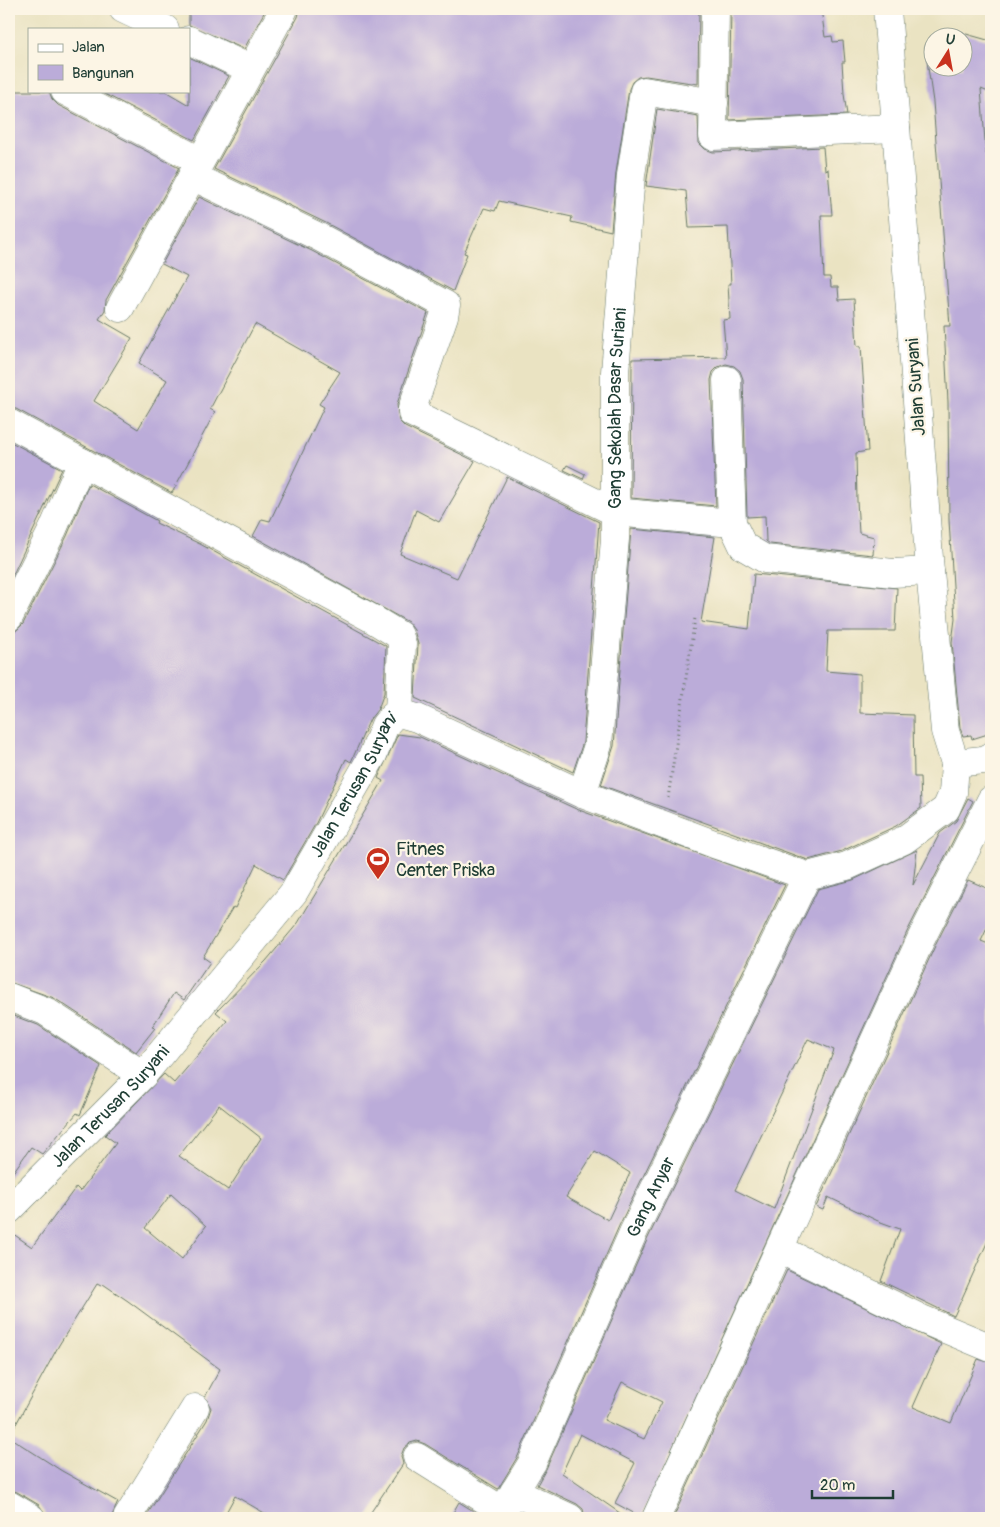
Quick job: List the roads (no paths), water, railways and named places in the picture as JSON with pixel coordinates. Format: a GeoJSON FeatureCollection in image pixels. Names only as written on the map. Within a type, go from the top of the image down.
{"type":"FeatureCollection","features":[{"type":"Feature","properties":{"kind":"street"},"geometry":{"type":"LineString","coordinates":[[123,9],[163,28]]}},
{"type":"Feature","properties":{"kind":"street"},"geometry":{"type":"LineString","coordinates":[[120,308],[284,9]]}},
{"type":"Feature","properties":{"kind":"street"},"geometry":{"type":"LineString","coordinates":[[715,9],[713,136],[896,128]]}},
{"type":"Feature","properties":{"kind":"street","name":"Jalan Suryani"},"geometry":{"type":"LineString","coordinates":[[887,9],[930,571],[945,730],[955,769]]}},
{"type":"Feature","properties":{"kind":"street"},"geometry":{"type":"LineString","coordinates":[[190,40],[250,69]]}},
{"type":"Feature","properties":{"kind":"street","name":"Gang Sekolah Dasar Suriani"},"geometry":{"type":"LineString","coordinates":[[582,794],[598,745],[615,512],[615,372],[631,175],[644,91],[714,103]]}},
{"type":"Feature","properties":{"kind":"street"},"geometry":{"type":"LineString","coordinates":[[67,92],[319,238],[446,305],[412,413],[615,512],[732,523]]}},
{"type":"Feature","properties":{"kind":"street"},"geometry":{"type":"LineString","coordinates":[[727,380],[732,523],[743,546],[764,559],[893,572],[930,571]]}},
{"type":"Feature","properties":{"kind":"street"},"geometry":{"type":"LineString","coordinates":[[9,423],[372,618],[399,635],[402,644],[402,690],[399,713]]}},
{"type":"Feature","properties":{"kind":"street"},"geometry":{"type":"LineString","coordinates":[[9,617],[82,462]]}},
{"type":"Feature","properties":{"kind":"street","name":"Jalan Terusan Suryani"},"geometry":{"type":"LineString","coordinates":[[9,1210],[143,1075],[294,892],[370,760],[386,725],[392,717],[399,713],[417,718],[582,794],[664,826],[807,876]]}},
{"type":"Feature","properties":{"kind":"street"},"geometry":{"type":"LineString","coordinates":[[955,769],[991,756]]}},
{"type":"Feature","properties":{"kind":"street"},"geometry":{"type":"LineString","coordinates":[[955,769],[991,793]]}},
{"type":"Feature","properties":{"kind":"street"},"geometry":{"type":"LineString","coordinates":[[807,876],[847,866],[904,840],[946,809],[951,800],[955,769]]}},
{"type":"Feature","properties":{"kind":"street"},"geometry":{"type":"LineString","coordinates":[[656,1518],[781,1250],[921,939],[991,800]]}},
{"type":"Feature","properties":{"kind":"street","name":"Gang Anyar"},"geometry":{"type":"LineString","coordinates":[[505,1507],[539,1448],[633,1234],[807,876]]}},
{"type":"Feature","properties":{"kind":"street"},"geometry":{"type":"LineString","coordinates":[[9,997],[45,1011],[143,1075]]}},
{"type":"Feature","properties":{"kind":"street"},"geometry":{"type":"LineString","coordinates":[[781,1250],[924,1320],[991,1348]]}},
{"type":"Feature","properties":{"kind":"street"},"geometry":{"type":"LineString","coordinates":[[127,1518],[194,1408]]}},
{"type":"Feature","properties":{"kind":"street"},"geometry":{"type":"LineString","coordinates":[[417,1457],[505,1507],[570,1518]]}},
{"type":"Feature","properties":{"kind":"street"},"geometry":{"type":"LineString","coordinates":[[9,1505],[31,1518]]}},
{"type":"Feature","properties":{"kind":"place","name":"Fitnes Center Priska"},"geometry":{"type":"Point","coordinates":[378,880]}}]}
